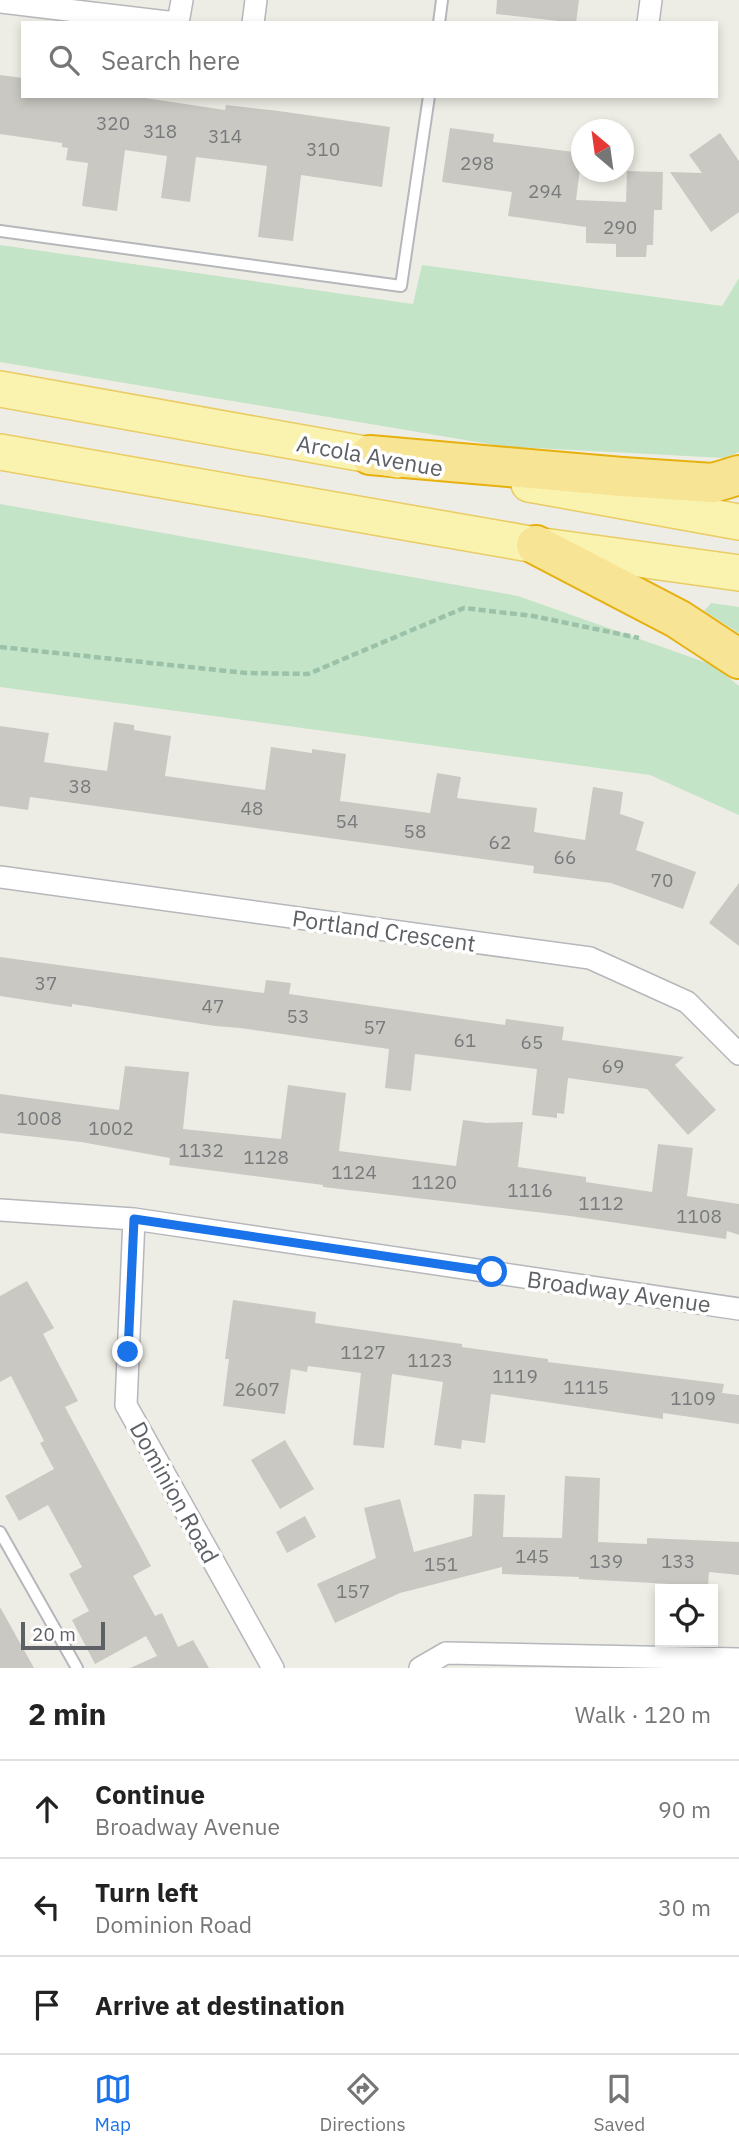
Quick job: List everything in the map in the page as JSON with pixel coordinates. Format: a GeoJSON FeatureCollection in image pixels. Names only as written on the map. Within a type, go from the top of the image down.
{"type":"FeatureCollection","features":[{"type":"Feature","properties":{"kind":"highway"},"geometry":{"type":"LineString","coordinates":[[370,455],[622,477],[713,482],[739,475]]}},
{"type":"Feature","properties":{"kind":"highway"},"geometry":{"type":"LineString","coordinates":[[536,545],[678,619],[739,659]]}},
{"type":"Feature","properties":{"kind":"main road","name":"Arcola Avenue"},"geometry":{"type":"LineString","coordinates":[[0,390],[739,522]]}},
{"type":"Feature","properties":{"kind":"main road"},"geometry":{"type":"LineString","coordinates":[[0,452],[536,545],[739,573]]}},
{"type":"Feature","properties":{"kind":"street"},"geometry":{"type":"LineString","coordinates":[[177,21],[182,0]]}},
{"type":"Feature","properties":{"kind":"street"},"geometry":{"type":"LineString","coordinates":[[253,21],[256,0]]}},
{"type":"Feature","properties":{"kind":"street"},"geometry":{"type":"LineString","coordinates":[[648,21],[650,0]]}},
{"type":"Feature","properties":{"kind":"street"},"geometry":{"type":"LineString","coordinates":[[0,2],[160,21]]}},
{"type":"Feature","properties":{"kind":"street","name":"Portland Crescent"},"geometry":{"type":"LineString","coordinates":[[0,877],[590,958],[687,1002],[739,1054]]}},
{"type":"Feature","properties":{"kind":"street","name":"Broadway Avenue"},"geometry":{"type":"LineString","coordinates":[[0,1210],[134,1219],[739,1308]]}},
{"type":"Feature","properties":{"kind":"street","name":"Dominion Road"},"geometry":{"type":"LineString","coordinates":[[134,1219],[126,1405],[273,1668]]}},
{"type":"Feature","properties":{"kind":"street"},"geometry":{"type":"LineString","coordinates":[[420,1668],[446,1653],[739,1659]]}},
{"type":"Feature","properties":{"kind":"lane"},"geometry":{"type":"LineString","coordinates":[[439,21],[442,0]]}},
{"type":"Feature","properties":{"kind":"lane"},"geometry":{"type":"LineString","coordinates":[[0,231],[401,286],[429,98]]}},
{"type":"Feature","properties":{"kind":"lane"},"geometry":{"type":"LineString","coordinates":[[0,1532],[78,1668]]}},
{"type":"Feature","properties":{"kind":"path"},"geometry":{"type":"LineString","coordinates":[[0,647],[246,673],[308,674],[464,608],[533,616],[644,639]]}},
{"type":"Feature","properties":{"kind":"green space"},"geometry":{"type":"Polygon","coordinates":[[[0,245],[413,304],[422,265],[722,306],[739,278],[739,452],[724,458],[501,446],[0,362],[0,245]]]}},
{"type":"Feature","properties":{"kind":"green space"},"geometry":{"type":"Polygon","coordinates":[[[0,504],[518,596],[713,665],[739,686],[739,815],[650,775],[0,687],[0,504]]]}},
{"type":"Feature","properties":{"kind":"green space"},"geometry":{"type":"Polygon","coordinates":[[[711,603],[739,607],[739,633],[704,611],[711,603]]]}},
{"type":"Feature","properties":{"kind":"building"},"geometry":{"type":"Polygon","coordinates":[[[497,0],[579,0],[576,21],[496,14],[497,0]]]}},
{"type":"Feature","properties":{"kind":"building"},"geometry":{"type":"Polygon","coordinates":[[[0,75],[21,78],[21,98],[145,98],[225,110],[226,105],[279,111],[390,127],[382,187],[301,175],[293,241],[258,237],[267,166],[196,157],[190,202],[161,198],[167,156],[125,150],[117,211],[82,206],[88,163],[66,160],[68,148],[62,147],[62,143],[0,134],[0,75]]]}},
{"type":"Feature","properties":{"kind":"building"},"geometry":{"type":"Polygon","coordinates":[[[450,128],[494,134],[493,142],[571,152],[571,182],[578,182],[576,200],[626,202],[627,182],[634,182],[634,171],[663,172],[662,210],[654,210],[653,245],[647,245],[646,257],[616,257],[616,244],[586,243],[586,227],[508,216],[512,192],[442,182],[450,128]]]}},
{"type":"Feature","properties":{"kind":"building"},"geometry":{"type":"Polygon","coordinates":[[[720,133],[739,161],[739,212],[711,232],[670,172],[702,173],[689,155],[720,133]]]}},
{"type":"Feature","properties":{"kind":"building"},"geometry":{"type":"Polygon","coordinates":[[[114,722],[134,725],[134,730],[171,736],[165,776],[265,790],[271,747],[312,753],[312,749],[346,754],[340,801],[430,813],[437,773],[461,777],[457,798],[537,808],[534,832],[585,840],[593,787],[623,792],[620,814],[644,822],[636,850],[696,872],[683,909],[611,883],[533,873],[534,866],[30,797],[28,810],[0,806],[0,726],[49,733],[44,762],[107,771],[114,722]]]}},
{"type":"Feature","properties":{"kind":"building"},"geometry":{"type":"Polygon","coordinates":[[[739,883],[739,946],[709,923],[739,883]]]}},
{"type":"Feature","properties":{"kind":"building"},"geometry":{"type":"Polygon","coordinates":[[[0,957],[264,993],[266,980],[291,983],[289,994],[505,1025],[506,1019],[564,1027],[562,1040],[684,1057],[675,1065],[716,1110],[688,1135],[647,1089],[568,1078],[564,1114],[557,1113],[557,1118],[532,1115],[537,1069],[415,1054],[411,1091],[385,1088],[389,1049],[0,996],[0,957]]]}},
{"type":"Feature","properties":{"kind":"building"},"geometry":{"type":"Polygon","coordinates":[[[125,1066],[189,1072],[183,1129],[281,1139],[288,1085],[346,1093],[339,1151],[456,1166],[463,1120],[486,1123],[523,1122],[518,1167],[586,1177],[586,1182],[652,1192],[658,1144],[693,1148],[687,1196],[739,1204],[739,1235],[727,1231],[726,1239],[570,1216],[323,1187],[169,1165],[170,1158],[81,1142],[0,1133],[0,1094],[119,1110],[125,1066]]]}},
{"type":"Feature","properties":{"kind":"building"},"geometry":{"type":"Polygon","coordinates":[[[27,1281],[54,1328],[43,1334],[78,1401],[65,1407],[151,1566],[133,1576],[155,1616],[162,1613],[178,1647],[193,1640],[209,1668],[130,1668],[157,1656],[146,1636],[95,1664],[72,1620],[89,1611],[69,1574],[82,1567],[48,1505],[19,1521],[5,1496],[54,1469],[40,1443],[44,1441],[11,1376],[0,1382],[0,1296],[27,1281]]]}},
{"type":"Feature","properties":{"kind":"building"},"geometry":{"type":"Polygon","coordinates":[[[233,1300],[316,1312],[315,1323],[462,1344],[462,1347],[548,1359],[548,1362],[724,1384],[722,1393],[739,1395],[739,1424],[663,1413],[663,1419],[491,1394],[485,1443],[462,1440],[461,1449],[434,1445],[443,1382],[392,1374],[384,1448],[353,1445],[361,1373],[308,1366],[307,1372],[291,1369],[285,1414],[223,1406],[229,1359],[225,1359],[233,1300]]]}},
{"type":"Feature","properties":{"kind":"building"},"geometry":{"type":"Polygon","coordinates":[[[285,1440],[314,1489],[280,1509],[251,1460],[285,1440]]]}},
{"type":"Feature","properties":{"kind":"building"},"geometry":{"type":"Polygon","coordinates":[[[565,1476],[600,1478],[598,1542],[647,1544],[647,1538],[739,1542],[739,1575],[709,1572],[708,1584],[671,1584],[502,1574],[502,1567],[400,1593],[335,1623],[317,1584],[376,1558],[364,1508],[400,1499],[414,1552],[472,1536],[474,1494],[505,1495],[503,1537],[562,1538],[565,1476]]]}},
{"type":"Feature","properties":{"kind":"building"},"geometry":{"type":"Polygon","coordinates":[[[305,1516],[316,1537],[287,1553],[276,1532],[305,1516]]]}},
{"type":"Feature","properties":{"kind":"building"},"geometry":{"type":"Polygon","coordinates":[[[0,1607],[34,1668],[0,1668],[0,1607]]]}},
{"type":"Feature","properties":{"kind":"route"},"geometry":{"type":"LineString","coordinates":[[128,1352],[134,1219],[492,1272]]}}]}
